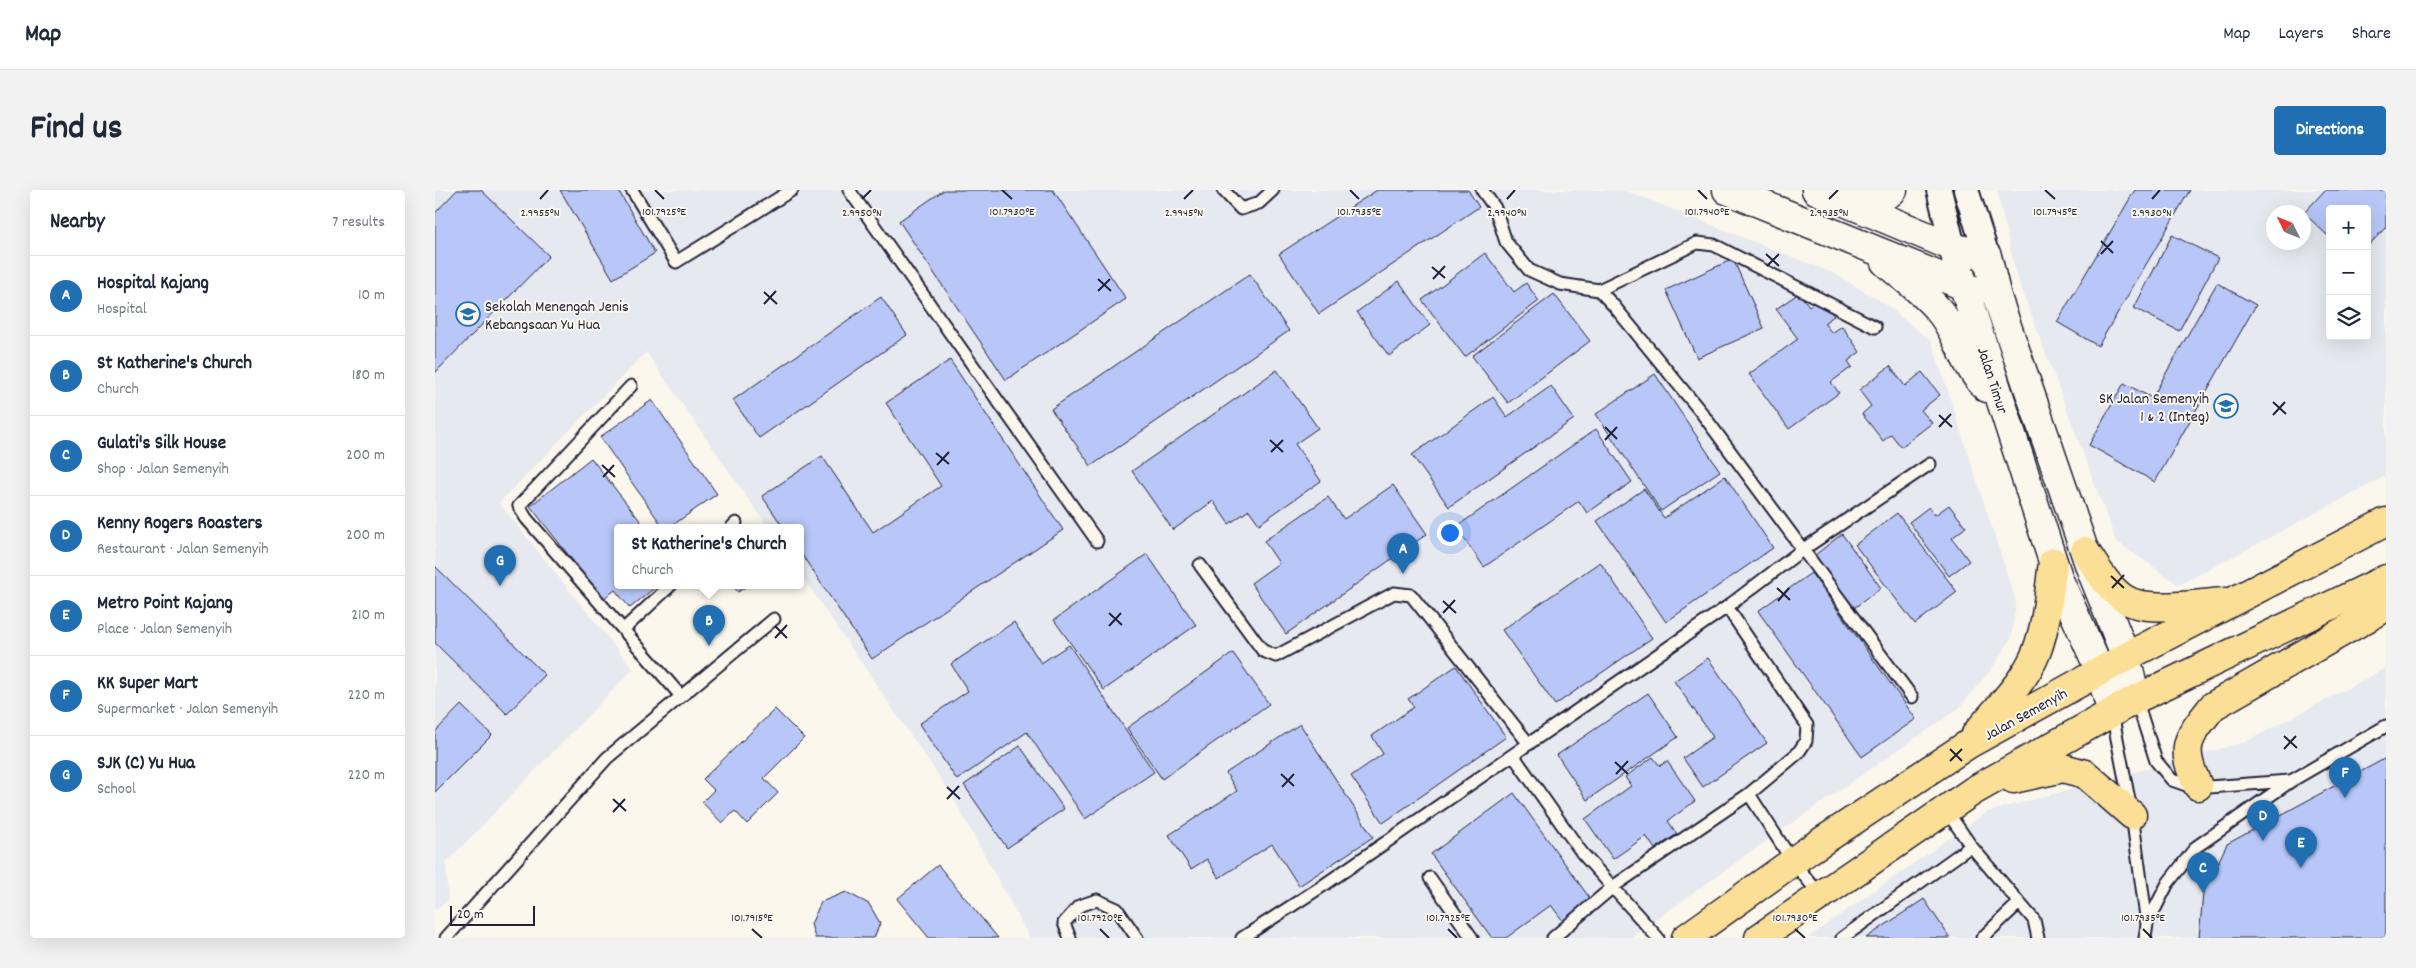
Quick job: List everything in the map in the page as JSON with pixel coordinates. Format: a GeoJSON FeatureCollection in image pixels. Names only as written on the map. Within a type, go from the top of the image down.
{"type":"FeatureCollection","features":[{"type":"Feature","properties":{"kind":"main road"},"geometry":{"type":"LineString","coordinates":[[1727,190],[1964,287],[1997,297]]}},
{"type":"Feature","properties":{"kind":"main road"},"geometry":{"type":"LineString","coordinates":[[1828,195],[1875,198],[1890,193],[1893,190]]}},
{"type":"Feature","properties":{"kind":"main road"},"geometry":{"type":"LineString","coordinates":[[1828,195],[1953,247],[1987,256]]}},
{"type":"Feature","properties":{"kind":"main road","name":"Jalan Timur"},"geometry":{"type":"LineString","coordinates":[[1953,247],[1964,287],[2059,580],[2100,671],[2112,713]]}},
{"type":"Feature","properties":{"kind":"main road"},"geometry":{"type":"LineString","coordinates":[[1869,248],[1940,311],[1955,335],[1978,381],[2001,401]]}},
{"type":"Feature","properties":{"kind":"main road","name":"Jalan Timur"},"geometry":{"type":"LineString","coordinates":[[1987,256],[1997,297],[2085,551],[2126,657],[2136,699]]}},
{"type":"Feature","properties":{"kind":"main road","name":"Jalan Semenyih"},"geometry":{"type":"LineString","coordinates":[[1686,938],[1793,862],[1967,745],[2126,657],[2386,522]]}},
{"type":"Feature","properties":{"kind":"main road"},"geometry":{"type":"LineString","coordinates":[[2085,551],[2112,588],[2123,598],[2135,605],[2153,606],[2236,601]]}},
{"type":"Feature","properties":{"kind":"main road"},"geometry":{"type":"LineString","coordinates":[[1967,745],[2024,676],[2036,654],[2043,625],[2053,562]]}},
{"type":"Feature","properties":{"kind":"main road"},"geometry":{"type":"LineString","coordinates":[[1759,938],[1973,791],[2136,699],[2386,579]]}},
{"type":"Feature","properties":{"kind":"main road"},"geometry":{"type":"LineString","coordinates":[[2198,786],[2188,765],[2186,746],[2197,726],[2213,706],[2386,608]]}},
{"type":"Feature","properties":{"kind":"main road"},"geometry":{"type":"LineString","coordinates":[[1973,791],[2026,775],[2063,768],[2085,774],[2132,815]]}},
{"type":"Feature","properties":{"kind":"street"},"geometry":{"type":"LineString","coordinates":[[1939,190],[1953,247]]}},
{"type":"Feature","properties":{"kind":"street"},"geometry":{"type":"LineString","coordinates":[[1966,190],[1987,256]]}},
{"type":"Feature","properties":{"kind":"lane"},"geometry":{"type":"LineString","coordinates":[[632,190],[676,262],[792,190]]}},
{"type":"Feature","properties":{"kind":"lane"},"geometry":{"type":"LineString","coordinates":[[849,190],[1097,541]]}},
{"type":"Feature","properties":{"kind":"lane"},"geometry":{"type":"LineString","coordinates":[[1223,190],[1241,209],[1259,203],[1273,190]]}},
{"type":"Feature","properties":{"kind":"lane"},"geometry":{"type":"LineString","coordinates":[[1482,190],[1495,208],[1506,242],[1529,270],[1560,284],[1599,290],[1697,243],[1714,245],[1875,327]]}},
{"type":"Feature","properties":{"kind":"lane"},"geometry":{"type":"LineString","coordinates":[[1599,290],[1701,412],[1912,697]]}},
{"type":"Feature","properties":{"kind":"lane"},"geometry":{"type":"LineString","coordinates":[[631,386],[519,506],[526,518],[680,695]]}},
{"type":"Feature","properties":{"kind":"lane"},"geometry":{"type":"LineString","coordinates":[[1242,938],[1325,884],[1529,744],[1727,607],[1802,550],[1930,464]]}},
{"type":"Feature","properties":{"kind":"lane"},"geometry":{"type":"LineString","coordinates":[[1200,565],[1263,651],[1276,656],[1394,593],[1411,596],[1529,744]]}},
{"type":"Feature","properties":{"kind":"lane"},"geometry":{"type":"LineString","coordinates":[[624,629],[667,589]]}},
{"type":"Feature","properties":{"kind":"lane"},"geometry":{"type":"LineString","coordinates":[[1553,938],[1614,886],[1749,794],[1798,753],[1806,741],[1807,726],[1727,607]]}},
{"type":"Feature","properties":{"kind":"lane"},"geometry":{"type":"LineString","coordinates":[[446,938],[607,758],[680,695],[774,619]]}},
{"type":"Feature","properties":{"kind":"lane"},"geometry":{"type":"LineString","coordinates":[[2136,699],[2156,760],[2172,780],[2189,786],[2291,781]]}},
{"type":"Feature","properties":{"kind":"lane"},"geometry":{"type":"LineString","coordinates":[[2112,713],[2132,815],[2147,924],[2145,938]]}},
{"type":"Feature","properties":{"kind":"lane"},"geometry":{"type":"LineString","coordinates":[[2147,924],[2168,883],[2195,847],[2291,781],[2386,726]]}},
{"type":"Feature","properties":{"kind":"lane"},"geometry":{"type":"LineString","coordinates":[[1513,755],[1582,853],[1614,886],[1659,938]]}},
{"type":"Feature","properties":{"kind":"lane"},"geometry":{"type":"LineString","coordinates":[[1749,794],[1793,862],[1821,896]]}},
{"type":"Feature","properties":{"kind":"lane"},"geometry":{"type":"LineString","coordinates":[[1946,810],[1971,846],[2034,920],[2038,938]]}},
{"type":"Feature","properties":{"kind":"lane"},"geometry":{"type":"LineString","coordinates":[[1842,938],[1971,846]]}},
{"type":"Feature","properties":{"kind":"lane"},"geometry":{"type":"LineString","coordinates":[[1430,878],[1472,938]]}},
{"type":"Feature","properties":{"kind":"lane"},"geometry":{"type":"LineString","coordinates":[[1070,938],[1064,923],[1079,906],[1097,900],[1117,909],[1137,938]]}},
{"type":"Feature","properties":{"kind":"lane"},"geometry":{"type":"LineString","coordinates":[[1982,938],[2019,903]]}},
{"type":"Feature","properties":{"kind":"shaded area"},"geometry":{"type":"Polygon","coordinates":[[[435,190],[1624,190],[1835,274],[1884,303],[1932,342],[2016,602],[2011,639],[1993,667],[1958,709],[1773,836],[1630,938],[1030,938],[951,794],[804,579],[804,524],[766,524],[646,352],[499,503],[633,669],[446,863],[448,900],[435,910],[435,190]]]}},
{"type":"Feature","properties":{"kind":"shaded area","name":"SK Jalan Semenyih 1 & 2 (Integ)"},"geometry":{"type":"Polygon","coordinates":[[[1997,190],[2386,190],[2386,476],[2179,585],[2116,541],[2016,274],[1997,190]]]}},
{"type":"Feature","properties":{"kind":"shaded area"},"geometry":{"type":"Polygon","coordinates":[[[2386,668],[2386,938],[1807,938],[1987,812],[2245,742],[2386,668]]]}},
{"type":"Feature","properties":{"kind":"building","name":"Sekolah Menengah Jenis Kebangsaan Yu Hua"},"geometry":{"type":"Polygon","coordinates":[[[457,190],[481,190],[549,256],[435,373],[435,213],[457,190]]]}},
{"type":"Feature","properties":{"kind":"building"},"geometry":{"type":"Polygon","coordinates":[[[560,190],[618,190],[655,253],[613,279],[560,190]]]}},
{"type":"Feature","properties":{"kind":"building"},"geometry":{"type":"Polygon","coordinates":[[[944,190],[1053,190],[1126,299],[1006,380],[899,221],[944,190]]]}},
{"type":"Feature","properties":{"kind":"building"},"geometry":{"type":"Polygon","coordinates":[[[1377,190],[1468,190],[1479,207],[1319,314],[1279,254],[1377,190]]]}},
{"type":"Feature","properties":{"kind":"building"},"geometry":{"type":"Polygon","coordinates":[[[2135,190],[2190,190],[2098,346],[2057,322],[2135,190]]]}},
{"type":"Feature","properties":{"kind":"building"},"geometry":{"type":"Polygon","coordinates":[[[2325,190],[2386,190],[2386,227],[2371,243],[2371,205],[2326,205],[2326,234],[2311,220],[2311,205],[2325,190]]]}},
{"type":"Feature","properties":{"kind":"building"},"geometry":{"type":"Polygon","coordinates":[[[2172,235],[2218,258],[2179,331],[2134,308],[2172,235]]]}},
{"type":"Feature","properties":{"kind":"building"},"geometry":{"type":"Polygon","coordinates":[[[1485,253],[1514,292],[1526,283],[1539,301],[1465,357],[1422,300],[1485,253]]]}},
{"type":"Feature","properties":{"kind":"building"},"geometry":{"type":"Polygon","coordinates":[[[1733,259],[1764,328],[1697,358],[1666,290],[1733,259]]]}},
{"type":"Feature","properties":{"kind":"building"},"geometry":{"type":"Polygon","coordinates":[[[1250,274],[1289,331],[1091,466],[1051,409],[1250,274]]]}},
{"type":"Feature","properties":{"kind":"building"},"geometry":{"type":"Polygon","coordinates":[[[1399,281],[1430,325],[1389,356],[1357,312],[1399,281]]]}},
{"type":"Feature","properties":{"kind":"building"},"geometry":{"type":"Polygon","coordinates":[[[2217,283],[2256,305],[2155,482],[2089,445],[2124,383],[2152,398],[2217,283]]]}},
{"type":"Feature","properties":{"kind":"building"},"geometry":{"type":"Polygon","coordinates":[[[1799,293],[1809,306],[1821,298],[1834,316],[1824,323],[1832,333],[1842,326],[1860,352],[1848,361],[1852,367],[1831,382],[1839,393],[1789,429],[1749,374],[1798,339],[1776,309],[1799,293]]]}},
{"type":"Feature","properties":{"kind":"building"},"geometry":{"type":"Polygon","coordinates":[[[1554,294],[1590,341],[1508,403],[1472,356],[1554,294]]]}},
{"type":"Feature","properties":{"kind":"building"},"geometry":{"type":"Polygon","coordinates":[[[881,297],[907,335],[759,438],[733,400],[881,297]]]}},
{"type":"Feature","properties":{"kind":"building"},"geometry":{"type":"Polygon","coordinates":[[[950,360],[1063,530],[872,659],[804,558],[804,524],[781,524],[762,496],[822,456],[873,532],[941,486],[886,403],[950,360]]]}},
{"type":"Feature","properties":{"kind":"building"},"geometry":{"type":"Polygon","coordinates":[[[1890,366],[1905,386],[1922,372],[1940,395],[1921,410],[1932,423],[1901,447],[1891,434],[1883,441],[1862,414],[1871,406],[1859,390],[1890,366]]]}},
{"type":"Feature","properties":{"kind":"building"},"geometry":{"type":"Polygon","coordinates":[[[1277,370],[1318,428],[1295,444],[1321,481],[1259,524],[1249,510],[1229,524],[1213,501],[1173,530],[1132,471],[1277,370]]]}},
{"type":"Feature","properties":{"kind":"building"},"geometry":{"type":"Polygon","coordinates":[[[1655,374],[1720,471],[1661,511],[1596,414],[1655,374]]]}},
{"type":"Feature","properties":{"kind":"building"},"geometry":{"type":"Polygon","coordinates":[[[1551,386],[1574,419],[1449,507],[1412,455],[1493,397],[1507,417],[1551,386]]]}},
{"type":"Feature","properties":{"kind":"building"},"geometry":{"type":"Polygon","coordinates":[[[652,400],[717,494],[674,524],[661,524],[600,437],[652,400]]]}},
{"type":"Feature","properties":{"kind":"building"},"geometry":{"type":"Polygon","coordinates":[[[1596,429],[1632,482],[1587,513],[1579,501],[1484,567],[1456,527],[1596,429]]]}},
{"type":"Feature","properties":{"kind":"building"},"geometry":{"type":"Polygon","coordinates":[[[591,458],[643,524],[614,524],[614,589],[653,589],[630,608],[615,590],[603,599],[530,506],[591,458]]]}},
{"type":"Feature","properties":{"kind":"building"},"geometry":{"type":"Polygon","coordinates":[[[1725,476],[1773,548],[1666,622],[1597,521],[1644,489],[1664,518],[1725,476]]]}},
{"type":"Feature","properties":{"kind":"building"},"geometry":{"type":"Polygon","coordinates":[[[1393,485],[1427,534],[1286,634],[1251,583],[1279,563],[1264,541],[1328,497],[1344,519],[1393,485]]]}},
{"type":"Feature","properties":{"kind":"building"},"geometry":{"type":"Polygon","coordinates":[[[1949,505],[1966,527],[1952,538],[1969,561],[1949,576],[1909,522],[1929,507],[1935,515],[1949,505]]]}},
{"type":"Feature","properties":{"kind":"building"},"geometry":{"type":"Polygon","coordinates":[[[1897,513],[1957,592],[1915,624],[1855,545],[1897,513]]]}},
{"type":"Feature","properties":{"kind":"building"},"geometry":{"type":"Polygon","coordinates":[[[1842,534],[1881,588],[1854,608],[1815,555],[1842,534]]]}},
{"type":"Feature","properties":{"kind":"building"},"geometry":{"type":"Polygon","coordinates":[[[1147,554],[1196,625],[1104,690],[1054,620],[1147,554]]]}},
{"type":"Feature","properties":{"kind":"building"},"geometry":{"type":"Polygon","coordinates":[[[1600,562],[1652,638],[1555,705],[1502,630],[1600,562]]]}},
{"type":"Feature","properties":{"kind":"building"},"geometry":{"type":"Polygon","coordinates":[[[435,566],[545,675],[507,714],[435,643],[435,566]]]}},
{"type":"Feature","properties":{"kind":"building"},"geometry":{"type":"Polygon","coordinates":[[[1811,573],[1916,719],[1862,757],[1758,611],[1811,573]]]}},
{"type":"Feature","properties":{"kind":"building"},"geometry":{"type":"Polygon","coordinates":[[[1014,622],[1041,663],[1069,645],[1154,772],[1085,819],[1027,732],[957,780],[919,724],[968,691],[951,664],[1014,622]]]}},
{"type":"Feature","properties":{"kind":"building"},"geometry":{"type":"Polygon","coordinates":[[[1233,653],[1269,704],[1162,779],[1127,728],[1233,653]]]}},
{"type":"Feature","properties":{"kind":"building"},"geometry":{"type":"Polygon","coordinates":[[[1708,658],[1767,743],[1703,787],[1683,758],[1713,737],[1674,681],[1708,658]]]}},
{"type":"Feature","properties":{"kind":"building"},"geometry":{"type":"Polygon","coordinates":[[[1456,666],[1506,737],[1383,823],[1351,776],[1383,754],[1372,736],[1414,707],[1408,699],[1456,666]]]}},
{"type":"Feature","properties":{"kind":"building"},"geometry":{"type":"Polygon","coordinates":[[[1648,693],[1678,737],[1587,800],[1557,755],[1648,693]]]}},
{"type":"Feature","properties":{"kind":"building"},"geometry":{"type":"Polygon","coordinates":[[[461,705],[492,735],[435,792],[435,732],[461,705]]]}},
{"type":"Feature","properties":{"kind":"building"},"geometry":{"type":"Polygon","coordinates":[[[775,709],[804,738],[764,778],[778,793],[747,824],[735,811],[722,823],[702,802],[714,790],[703,779],[775,709]]]}},
{"type":"Feature","properties":{"kind":"building"},"geometry":{"type":"Polygon","coordinates":[[[1300,724],[1373,837],[1299,886],[1272,844],[1219,878],[1207,859],[1191,869],[1169,835],[1237,791],[1226,773],[1300,724]]]}},
{"type":"Feature","properties":{"kind":"building"},"geometry":{"type":"Polygon","coordinates":[[[1020,746],[1064,809],[1007,848],[964,785],[1020,746]]]}},
{"type":"Feature","properties":{"kind":"building"},"geometry":{"type":"Polygon","coordinates":[[[1653,757],[1660,766],[1667,761],[1695,801],[1668,821],[1677,834],[1655,849],[1646,836],[1613,859],[1585,819],[1631,786],[1625,777],[1653,757]]]}},
{"type":"Feature","properties":{"kind":"building"},"geometry":{"type":"Polygon","coordinates":[[[2386,758],[2386,938],[2199,938],[2203,893],[2227,844],[2386,758]]]}},
{"type":"Feature","properties":{"kind":"building"},"geometry":{"type":"Polygon","coordinates":[[[1514,793],[1594,904],[1566,925],[1551,905],[1506,938],[1492,938],[1431,854],[1514,793]]]}},
{"type":"Feature","properties":{"kind":"building"},"geometry":{"type":"Polygon","coordinates":[[[938,865],[998,938],[929,938],[897,899],[938,865]]]}},
{"type":"Feature","properties":{"kind":"building"},"geometry":{"type":"Polygon","coordinates":[[[846,892],[869,904],[880,923],[874,938],[815,938],[811,924],[821,902],[846,892]]]}},
{"type":"Feature","properties":{"kind":"building"},"geometry":{"type":"Polygon","coordinates":[[[1924,899],[1950,938],[1866,938],[1924,899]]]}},
{"type":"Feature","properties":{"kind":"place","name":"Sekolah Menengah Jenis Kebangsaan Yu Hua"},"geometry":{"type":"Point","coordinates":[468,314]}},
{"type":"Feature","properties":{"kind":"place","name":"SK Jalan Semenyih 1 & 2 (Integ)"},"geometry":{"type":"Point","coordinates":[2226,406]}},
{"type":"Feature","properties":{"kind":"place","name":"Hospital Kajang"},"geometry":{"type":"Point","coordinates":[1403,574]}},
{"type":"Feature","properties":{"kind":"place","name":"SJK (C) Yu Hua"},"geometry":{"type":"Point","coordinates":[500,586]}},
{"type":"Feature","properties":{"kind":"place","name":"St Katherine's Church"},"geometry":{"type":"Point","coordinates":[709,646]}},
{"type":"Feature","properties":{"kind":"place","name":"KK Super Mart"},"geometry":{"type":"Point","coordinates":[2345,798]}},
{"type":"Feature","properties":{"kind":"place","name":"Kenny Rogers Roasters"},"geometry":{"type":"Point","coordinates":[2263,841]}},
{"type":"Feature","properties":{"kind":"place","name":"Metro Point Kajang"},"geometry":{"type":"Point","coordinates":[2301,868]}},
{"type":"Feature","properties":{"kind":"place","name":"Gulati's Silk House"},"geometry":{"type":"Point","coordinates":[2203,893]}}]}
